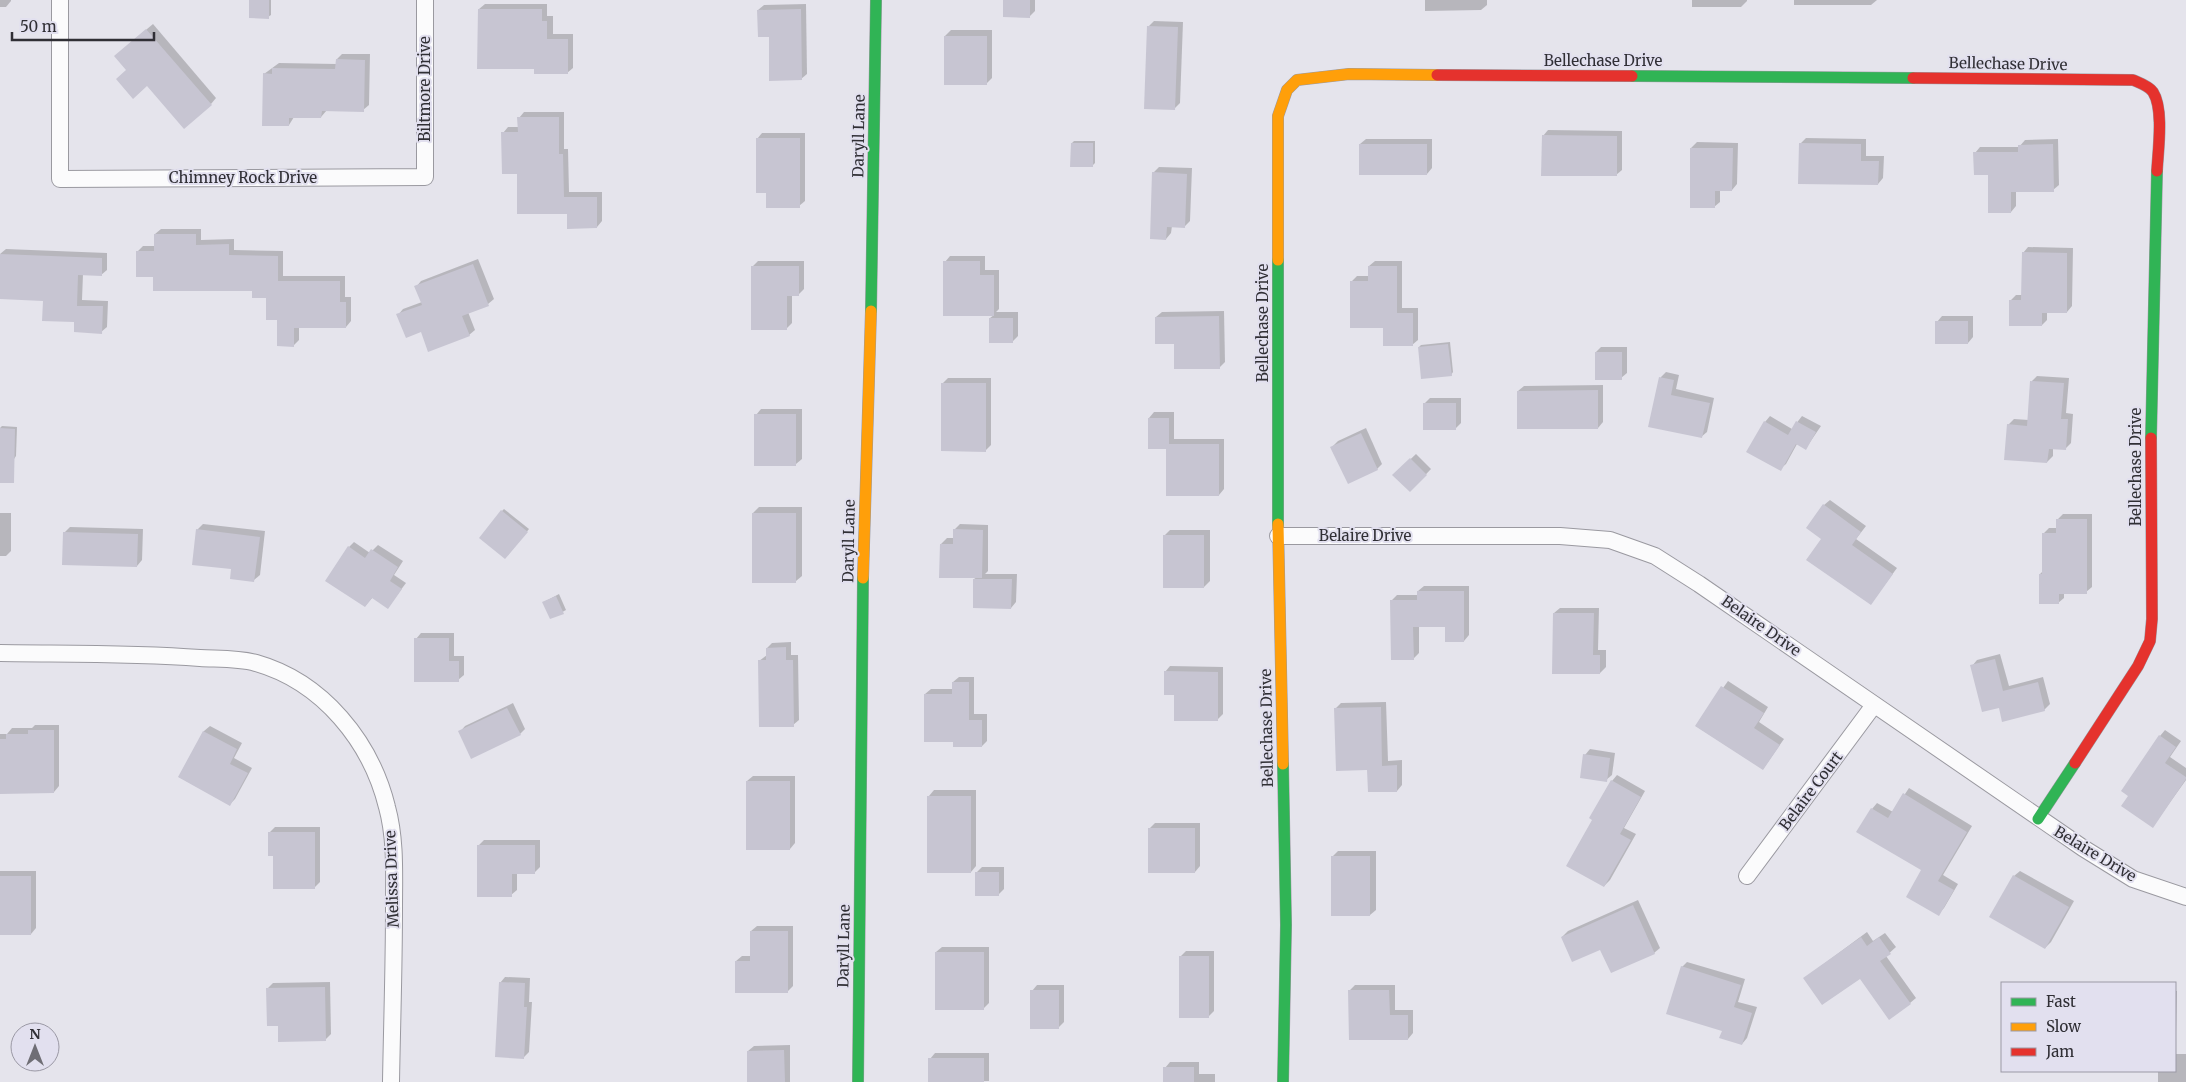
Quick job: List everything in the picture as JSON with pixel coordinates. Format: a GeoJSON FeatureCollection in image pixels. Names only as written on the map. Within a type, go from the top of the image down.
{"type":"FeatureCollection","features":[{"type":"Feature","properties":{"kind":"street","name":"Chimney Rock Drive"},"geometry":{"type":"LineString","coordinates":[[60,0],[60,179],[425,177]]}},
{"type":"Feature","properties":{"kind":"street","name":"Biltmore Drive"},"geometry":{"type":"LineString","coordinates":[[425,0],[425,177]]}},
{"type":"Feature","properties":{"kind":"street","name":"Daryll Lane"},"geometry":{"type":"LineString","coordinates":[[858,1082],[863,567],[873,237],[876,0]]}},
{"type":"Feature","properties":{"kind":"street","name":"Bellechase Drive"},"geometry":{"type":"LineString","coordinates":[[1282,1082],[1286,925],[1278,536],[1278,116],[1287,90],[1297,80],[1349,74],[1813,77],[2133,80],[2150,86],[2157,100],[2159,117],[2152,285],[2152,619],[2150,641],[2138,666],[2038,819]]}},
{"type":"Feature","properties":{"kind":"street","name":"Belaire Drive"},"geometry":{"type":"LineString","coordinates":[[1278,536],[1560,536],[1610,540],[1655,556],[1700,584],[1946,753],[2038,819],[2133,879],[2186,896]]}},
{"type":"Feature","properties":{"kind":"street","name":"Melissa Drive"},"geometry":{"type":"LineString","coordinates":[[0,653],[167,656],[256,662],[288,676],[316,693],[338,715],[359,739],[378,779],[389,816],[394,849],[391,1082]]}},
{"type":"Feature","properties":{"kind":"street","name":"Belaire Court"},"geometry":{"type":"LineString","coordinates":[[1747,876],[1874,705]]}},
{"type":"Feature","properties":{"kind":"building"},"geometry":{"type":"Polygon","coordinates":[[[249,0],[269,0],[269,19],[249,18],[249,0]]]}},
{"type":"Feature","properties":{"kind":"building"},"geometry":{"type":"Polygon","coordinates":[[[1003,0],[1030,0],[1030,18],[1003,17],[1003,0]]]}},
{"type":"Feature","properties":{"kind":"building"},"geometry":{"type":"Polygon","coordinates":[[[478,9],[542,9],[542,21],[547,21],[547,39],[568,39],[568,74],[534,74],[534,69],[477,69],[478,9]]]}},
{"type":"Feature","properties":{"kind":"building"},"geometry":{"type":"Polygon","coordinates":[[[801,9],[802,80],[769,81],[769,37],[758,37],[757,10],[801,9]]]}},
{"type":"Feature","properties":{"kind":"building"},"geometry":{"type":"Polygon","coordinates":[[[1147,26],[1178,27],[1175,110],[1144,109],[1147,26]]]}},
{"type":"Feature","properties":{"kind":"building"},"geometry":{"type":"Polygon","coordinates":[[[146,29],[212,105],[184,129],[147,86],[133,99],[116,79],[126,70],[114,56],[146,29]]]}},
{"type":"Feature","properties":{"kind":"building"},"geometry":{"type":"Polygon","coordinates":[[[944,36],[987,36],[987,85],[944,85],[944,36]]]}},
{"type":"Feature","properties":{"kind":"building"},"geometry":{"type":"Polygon","coordinates":[[[336,59],[365,60],[364,112],[322,111],[321,118],[289,118],[289,126],[262,126],[263,73],[272,74],[272,68],[335,69],[336,59]]]}},
{"type":"Feature","properties":{"kind":"building"},"geometry":{"type":"Polygon","coordinates":[[[517,117],[559,117],[559,154],[563,154],[564,197],[597,197],[597,228],[567,229],[567,214],[517,214],[517,174],[502,174],[501,132],[518,132],[517,117]]]}},
{"type":"Feature","properties":{"kind":"building"},"geometry":{"type":"Polygon","coordinates":[[[1542,135],[1617,136],[1617,176],[1541,176],[1542,135]]]}},
{"type":"Feature","properties":{"kind":"building"},"geometry":{"type":"Polygon","coordinates":[[[756,138],[800,138],[800,208],[766,208],[766,193],[756,193],[756,138]]]}},
{"type":"Feature","properties":{"kind":"building"},"geometry":{"type":"Polygon","coordinates":[[[1071,143],[1093,143],[1093,167],[1070,167],[1071,143]]]}},
{"type":"Feature","properties":{"kind":"building"},"geometry":{"type":"Polygon","coordinates":[[[1799,143],[1861,144],[1861,161],[1879,161],[1878,185],[1798,184],[1799,143]]]}},
{"type":"Feature","properties":{"kind":"building"},"geometry":{"type":"Polygon","coordinates":[[[1359,144],[1427,144],[1427,175],[1359,175],[1359,144]]]}},
{"type":"Feature","properties":{"kind":"building"},"geometry":{"type":"Polygon","coordinates":[[[2053,144],[2054,192],[2011,192],[2011,213],[1988,213],[1988,175],[1974,175],[1973,152],[2018,152],[2018,145],[2053,144]]]}},
{"type":"Feature","properties":{"kind":"building"},"geometry":{"type":"Polygon","coordinates":[[[1690,148],[1733,148],[1732,191],[1715,191],[1715,208],[1690,208],[1690,148]]]}},
{"type":"Feature","properties":{"kind":"building"},"geometry":{"type":"Polygon","coordinates":[[[1152,172],[1187,174],[1185,228],[1167,227],[1166,240],[1150,239],[1152,172]]]}},
{"type":"Feature","properties":{"kind":"building"},"geometry":{"type":"Polygon","coordinates":[[[154,234],[196,234],[196,245],[229,244],[229,255],[278,256],[278,281],[340,281],[340,302],[346,302],[346,328],[294,328],[294,347],[277,346],[277,320],[266,320],[266,298],[252,298],[252,291],[153,291],[153,277],[136,277],[136,251],[154,251],[154,234]]]}},
{"type":"Feature","properties":{"kind":"building"},"geometry":{"type":"Polygon","coordinates":[[[2022,252],[2067,253],[2067,313],[2042,313],[2042,326],[2009,326],[2009,300],[2021,300],[2022,252]]]}},
{"type":"Feature","properties":{"kind":"building"},"geometry":{"type":"Polygon","coordinates":[[[0,254],[102,258],[102,276],[78,275],[77,306],[103,306],[102,334],[74,332],[74,322],[42,321],[43,301],[0,299],[0,254]]]}},
{"type":"Feature","properties":{"kind":"building"},"geometry":{"type":"Polygon","coordinates":[[[943,261],[980,261],[980,275],[994,275],[994,316],[943,316],[943,261]]]}},
{"type":"Feature","properties":{"kind":"building"},"geometry":{"type":"Polygon","coordinates":[[[473,264],[489,306],[462,316],[470,336],[428,352],[421,332],[406,338],[396,314],[422,305],[414,286],[473,264]]]}},
{"type":"Feature","properties":{"kind":"building"},"geometry":{"type":"Polygon","coordinates":[[[751,266],[799,266],[799,296],[787,296],[787,330],[751,330],[751,266]]]}},
{"type":"Feature","properties":{"kind":"building"},"geometry":{"type":"Polygon","coordinates":[[[1368,266],[1397,266],[1397,313],[1413,313],[1413,346],[1383,346],[1383,328],[1350,328],[1350,281],[1368,281],[1368,266]]]}},
{"type":"Feature","properties":{"kind":"building"},"geometry":{"type":"Polygon","coordinates":[[[1219,316],[1220,369],[1174,369],[1174,344],[1155,344],[1155,317],[1219,316]]]}},
{"type":"Feature","properties":{"kind":"building"},"geometry":{"type":"Polygon","coordinates":[[[989,318],[1013,318],[1013,343],[989,343],[989,318]]]}},
{"type":"Feature","properties":{"kind":"building"},"geometry":{"type":"Polygon","coordinates":[[[1935,321],[1968,321],[1968,344],[1935,344],[1935,321]]]}},
{"type":"Feature","properties":{"kind":"building"},"geometry":{"type":"Polygon","coordinates":[[[1448,344],[1452,376],[1421,379],[1418,347],[1448,344]]]}},
{"type":"Feature","properties":{"kind":"building"},"geometry":{"type":"Polygon","coordinates":[[[1595,352],[1622,352],[1622,380],[1595,380],[1595,352]]]}},
{"type":"Feature","properties":{"kind":"building"},"geometry":{"type":"Polygon","coordinates":[[[1659,377],[1674,380],[1671,395],[1710,403],[1702,438],[1648,427],[1659,377]]]}},
{"type":"Feature","properties":{"kind":"building"},"geometry":{"type":"Polygon","coordinates":[[[2030,381],[2064,383],[2061,419],[2068,419],[2066,450],[2049,449],[2047,463],[2004,460],[2007,424],[2027,426],[2030,381]]]}},
{"type":"Feature","properties":{"kind":"building"},"geometry":{"type":"Polygon","coordinates":[[[941,383],[986,383],[986,452],[941,451],[941,383]]]}},
{"type":"Feature","properties":{"kind":"building"},"geometry":{"type":"Polygon","coordinates":[[[1598,390],[1598,429],[1517,429],[1517,391],[1598,390]]]}},
{"type":"Feature","properties":{"kind":"building"},"geometry":{"type":"Polygon","coordinates":[[[1423,403],[1456,403],[1456,430],[1423,430],[1423,403]]]}},
{"type":"Feature","properties":{"kind":"building"},"geometry":{"type":"Polygon","coordinates":[[[754,414],[796,414],[796,466],[754,466],[754,414]]]}},
{"type":"Feature","properties":{"kind":"building"},"geometry":{"type":"Polygon","coordinates":[[[1148,418],[1169,418],[1169,444],[1219,444],[1219,496],[1166,496],[1166,449],[1148,449],[1148,418]]]}},
{"type":"Feature","properties":{"kind":"building"},"geometry":{"type":"Polygon","coordinates":[[[1764,421],[1788,435],[1796,421],[1816,432],[1806,450],[1796,444],[1781,471],[1746,452],[1764,421]]]}},
{"type":"Feature","properties":{"kind":"building"},"geometry":{"type":"Polygon","coordinates":[[[0,428],[15,429],[14,483],[0,483],[0,428]]]}},
{"type":"Feature","properties":{"kind":"building"},"geometry":{"type":"Polygon","coordinates":[[[1361,433],[1378,470],[1348,484],[1330,447],[1361,433]]]}},
{"type":"Feature","properties":{"kind":"building"},"geometry":{"type":"Polygon","coordinates":[[[1410,458],[1427,475],[1410,492],[1392,475],[1410,458]]]}},
{"type":"Feature","properties":{"kind":"building"},"geometry":{"type":"Polygon","coordinates":[[[1823,504],[1861,532],[1852,545],[1893,574],[1871,605],[1806,560],[1821,539],[1806,528],[1823,504]]]}},
{"type":"Feature","properties":{"kind":"building"},"geometry":{"type":"Polygon","coordinates":[[[501,510],[528,532],[505,559],[479,538],[501,510]]]}},
{"type":"Feature","properties":{"kind":"building"},"geometry":{"type":"Polygon","coordinates":[[[752,513],[796,513],[796,583],[752,583],[752,513]]]}},
{"type":"Feature","properties":{"kind":"building"},"geometry":{"type":"Polygon","coordinates":[[[2056,519],[2087,519],[2087,594],[2059,594],[2059,604],[2039,604],[2039,574],[2042,574],[2042,533],[2056,533],[2056,519]]]}},
{"type":"Feature","properties":{"kind":"building"},"geometry":{"type":"Polygon","coordinates":[[[196,529],[260,537],[254,582],[230,579],[231,569],[192,565],[196,529]]]}},
{"type":"Feature","properties":{"kind":"building"},"geometry":{"type":"Polygon","coordinates":[[[953,529],[983,530],[982,578],[939,578],[940,544],[953,544],[953,529]]]}},
{"type":"Feature","properties":{"kind":"building"},"geometry":{"type":"Polygon","coordinates":[[[63,532],[138,534],[137,567],[62,565],[63,532]]]}},
{"type":"Feature","properties":{"kind":"building"},"geometry":{"type":"Polygon","coordinates":[[[1163,535],[1204,535],[1204,588],[1163,588],[1163,535]]]}},
{"type":"Feature","properties":{"kind":"building"},"geometry":{"type":"Polygon","coordinates":[[[348,546],[365,558],[371,549],[398,567],[390,581],[402,589],[388,609],[372,598],[365,607],[325,581],[348,546]]]}},
{"type":"Feature","properties":{"kind":"building"},"geometry":{"type":"Polygon","coordinates":[[[973,579],[1012,579],[1011,609],[973,608],[973,579]]]}},
{"type":"Feature","properties":{"kind":"building"},"geometry":{"type":"Polygon","coordinates":[[[1417,591],[1464,591],[1464,642],[1445,642],[1445,627],[1413,627],[1414,660],[1391,660],[1390,600],[1417,600],[1417,591]]]}},
{"type":"Feature","properties":{"kind":"building"},"geometry":{"type":"Polygon","coordinates":[[[556,596],[564,614],[550,619],[542,602],[556,596]]]}},
{"type":"Feature","properties":{"kind":"building"},"geometry":{"type":"Polygon","coordinates":[[[1553,613],[1594,613],[1593,655],[1600,655],[1600,674],[1552,674],[1553,613]]]}},
{"type":"Feature","properties":{"kind":"building"},"geometry":{"type":"Polygon","coordinates":[[[414,638],[449,638],[449,661],[459,661],[459,682],[414,682],[414,638]]]}},
{"type":"Feature","properties":{"kind":"building"},"geometry":{"type":"Polygon","coordinates":[[[786,647],[786,660],[793,660],[794,727],[759,727],[758,660],[766,660],[766,648],[786,647]]]}},
{"type":"Feature","properties":{"kind":"building"},"geometry":{"type":"Polygon","coordinates":[[[1995,659],[2003,691],[2038,682],[2045,711],[2002,722],[1999,708],[1982,712],[1970,665],[1995,659]]]}},
{"type":"Feature","properties":{"kind":"building"},"geometry":{"type":"Polygon","coordinates":[[[1164,671],[1218,672],[1218,721],[1174,721],[1174,695],[1164,695],[1164,671]]]}},
{"type":"Feature","properties":{"kind":"building"},"geometry":{"type":"Polygon","coordinates":[[[952,682],[969,682],[969,720],[982,720],[982,747],[953,747],[953,742],[924,742],[924,694],[952,694],[952,682]]]}},
{"type":"Feature","properties":{"kind":"building"},"geometry":{"type":"Polygon","coordinates":[[[1721,686],[1764,713],[1754,728],[1780,745],[1763,770],[1695,726],[1721,686]]]}},
{"type":"Feature","properties":{"kind":"building"},"geometry":{"type":"Polygon","coordinates":[[[1381,707],[1382,766],[1397,765],[1397,792],[1368,792],[1367,770],[1336,771],[1334,708],[1381,707]]]}},
{"type":"Feature","properties":{"kind":"building"},"geometry":{"type":"Polygon","coordinates":[[[507,708],[521,735],[471,759],[458,731],[507,708]]]}},
{"type":"Feature","properties":{"kind":"building"},"geometry":{"type":"Polygon","coordinates":[[[28,730],[54,730],[54,793],[0,794],[0,739],[6,739],[6,734],[28,734],[28,730]]]}},
{"type":"Feature","properties":{"kind":"building"},"geometry":{"type":"Polygon","coordinates":[[[203,731],[237,749],[230,764],[248,773],[230,806],[178,777],[203,731]]]}},
{"type":"Feature","properties":{"kind":"building"},"geometry":{"type":"Polygon","coordinates":[[[2159,735],[2176,747],[2165,763],[2186,777],[2186,779],[2153,828],[2121,806],[2128,796],[2121,791],[2159,735]]]}},
{"type":"Feature","properties":{"kind":"building"},"geometry":{"type":"Polygon","coordinates":[[[1583,754],[1610,758],[1607,782],[1580,778],[1583,754]]]}},
{"type":"Feature","properties":{"kind":"building"},"geometry":{"type":"Polygon","coordinates":[[[1611,780],[1641,797],[1620,834],[1631,840],[1604,887],[1566,866],[1592,820],[1589,818],[1611,780]]]}},
{"type":"Feature","properties":{"kind":"building"},"geometry":{"type":"Polygon","coordinates":[[[746,781],[790,781],[790,850],[746,850],[746,781]]]}},
{"type":"Feature","properties":{"kind":"building"},"geometry":{"type":"Polygon","coordinates":[[[1903,793],[1967,832],[1938,881],[1954,890],[1939,916],[1906,897],[1921,870],[1856,832],[1871,808],[1888,818],[1903,793]]]}},
{"type":"Feature","properties":{"kind":"building"},"geometry":{"type":"Polygon","coordinates":[[[927,796],[971,796],[971,873],[927,873],[927,796]]]}},
{"type":"Feature","properties":{"kind":"building"},"geometry":{"type":"Polygon","coordinates":[[[1148,828],[1195,828],[1195,873],[1148,873],[1148,828]]]}},
{"type":"Feature","properties":{"kind":"building"},"geometry":{"type":"Polygon","coordinates":[[[268,832],[315,832],[315,889],[273,889],[273,856],[268,856],[268,832]]]}},
{"type":"Feature","properties":{"kind":"building"},"geometry":{"type":"Polygon","coordinates":[[[477,845],[535,845],[535,874],[512,874],[512,897],[477,897],[477,845]]]}},
{"type":"Feature","properties":{"kind":"building"},"geometry":{"type":"Polygon","coordinates":[[[1331,856],[1370,856],[1370,916],[1331,916],[1331,856]]]}},
{"type":"Feature","properties":{"kind":"building"},"geometry":{"type":"Polygon","coordinates":[[[975,872],[999,872],[999,896],[975,896],[975,872]]]}},
{"type":"Feature","properties":{"kind":"building"},"geometry":{"type":"Polygon","coordinates":[[[2013,875],[2069,907],[2045,949],[1989,917],[2013,875]]]}},
{"type":"Feature","properties":{"kind":"building"},"geometry":{"type":"Polygon","coordinates":[[[0,876],[31,876],[31,935],[0,935],[0,876]]]}},
{"type":"Feature","properties":{"kind":"building"},"geometry":{"type":"Polygon","coordinates":[[[1633,905],[1655,954],[1611,973],[1600,950],[1572,962],[1561,937],[1633,905]]]}},
{"type":"Feature","properties":{"kind":"building"},"geometry":{"type":"Polygon","coordinates":[[[750,931],[788,931],[788,993],[735,993],[735,961],[750,961],[750,931]]]}},
{"type":"Feature","properties":{"kind":"building"},"geometry":{"type":"Polygon","coordinates":[[[1861,937],[1867,946],[1879,937],[1891,954],[1880,961],[1911,1004],[1889,1020],[1860,979],[1822,1005],[1803,978],[1861,937]]]}},
{"type":"Feature","properties":{"kind":"building"},"geometry":{"type":"Polygon","coordinates":[[[935,952],[984,952],[984,1010],[935,1010],[935,952]]]}},
{"type":"Feature","properties":{"kind":"building"},"geometry":{"type":"Polygon","coordinates":[[[1179,956],[1209,956],[1209,1018],[1179,1018],[1179,956]]]}},
{"type":"Feature","properties":{"kind":"building"},"geometry":{"type":"Polygon","coordinates":[[[1681,966],[1741,985],[1734,1007],[1752,1013],[1742,1045],[1719,1038],[1722,1031],[1666,1014],[1681,966]]]}},
{"type":"Feature","properties":{"kind":"building"},"geometry":{"type":"Polygon","coordinates":[[[499,982],[525,983],[524,1007],[527,1007],[524,1059],[495,1057],[499,982]]]}},
{"type":"Feature","properties":{"kind":"building"},"geometry":{"type":"Polygon","coordinates":[[[325,987],[326,1041],[278,1042],[278,1026],[267,1026],[266,988],[325,987]]]}},
{"type":"Feature","properties":{"kind":"building"},"geometry":{"type":"Polygon","coordinates":[[[1030,990],[1059,990],[1059,1029],[1030,1029],[1030,990]]]}},
{"type":"Feature","properties":{"kind":"building"},"geometry":{"type":"Polygon","coordinates":[[[1348,990],[1389,990],[1390,1015],[1408,1015],[1408,1040],[1349,1040],[1348,990]]]}},
{"type":"Feature","properties":{"kind":"building"},"geometry":{"type":"Polygon","coordinates":[[[784,1050],[785,1082],[747,1082],[747,1051],[784,1050]]]}},
{"type":"Feature","properties":{"kind":"building"},"geometry":{"type":"Polygon","coordinates":[[[928,1058],[984,1058],[984,1082],[928,1082],[928,1058]]]}},
{"type":"Feature","properties":{"kind":"building"},"geometry":{"type":"Polygon","coordinates":[[[1163,1067],[1194,1067],[1194,1082],[1163,1082],[1163,1067]]]}},
{"type":"Feature","properties":{"kind":"traffic: fast"},"geometry":{"type":"LineString","coordinates":[[871,311],[876,0]]}},
{"type":"Feature","properties":{"kind":"traffic: fast"},"geometry":{"type":"LineString","coordinates":[[1632,76],[1913,78]]}},
{"type":"Feature","properties":{"kind":"traffic: fast"},"geometry":{"type":"LineString","coordinates":[[2151,438],[2157,171]]}},
{"type":"Feature","properties":{"kind":"traffic: fast"},"geometry":{"type":"LineString","coordinates":[[1278,260],[1278,524]]}},
{"type":"Feature","properties":{"kind":"traffic: fast"},"geometry":{"type":"LineString","coordinates":[[858,1082],[863,578]]}},
{"type":"Feature","properties":{"kind":"traffic: fast"},"geometry":{"type":"LineString","coordinates":[[2038,819],[2075,763]]}},
{"type":"Feature","properties":{"kind":"traffic: fast"},"geometry":{"type":"LineString","coordinates":[[1283,764],[1286,925],[1283,1082]]}},
{"type":"Feature","properties":{"kind":"traffic: slow"},"geometry":{"type":"LineString","coordinates":[[1278,260],[1278,116],[1287,90],[1297,80],[1349,74],[1437,75]]}},
{"type":"Feature","properties":{"kind":"traffic: slow"},"geometry":{"type":"LineString","coordinates":[[863,578],[871,311]]}},
{"type":"Feature","properties":{"kind":"traffic: slow"},"geometry":{"type":"LineString","coordinates":[[1278,524],[1283,764]]}},
{"type":"Feature","properties":{"kind":"traffic: jam"},"geometry":{"type":"LineString","coordinates":[[1437,75],[1632,76]]}},
{"type":"Feature","properties":{"kind":"traffic: jam"},"geometry":{"type":"LineString","coordinates":[[1913,78],[2133,80],[2149,88],[2156,99],[2160,130],[2157,171]]}},
{"type":"Feature","properties":{"kind":"traffic: jam"},"geometry":{"type":"LineString","coordinates":[[2075,763],[2138,666],[2150,641],[2152,619],[2151,438]]}}]}
